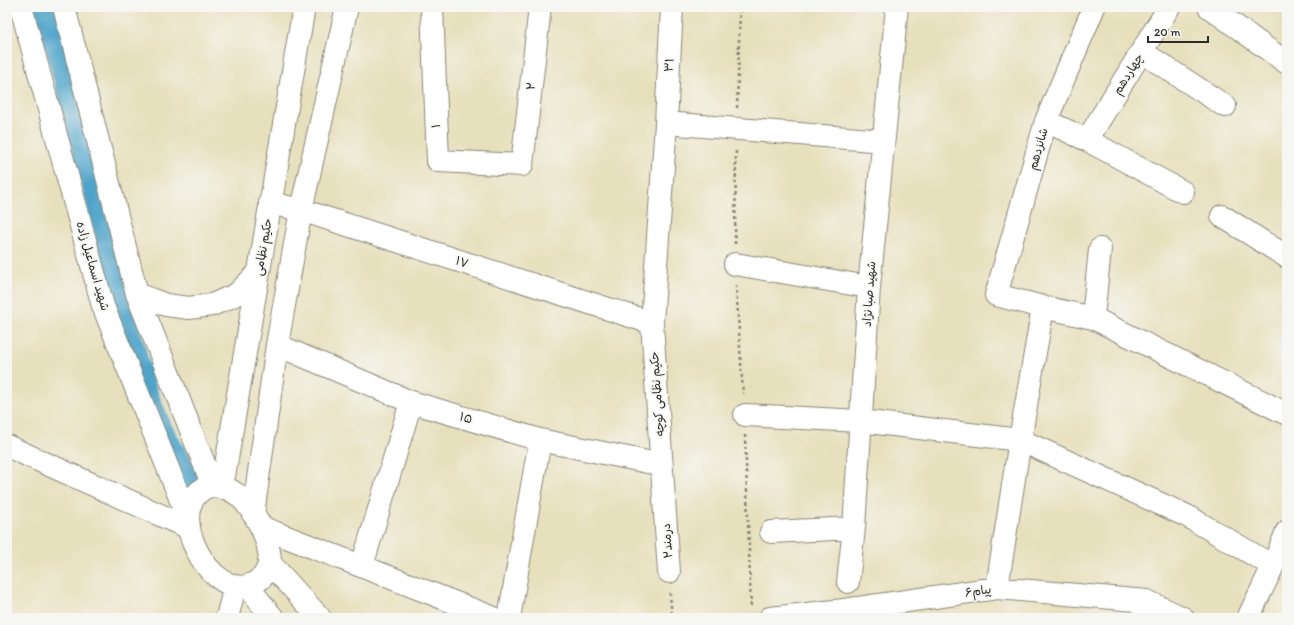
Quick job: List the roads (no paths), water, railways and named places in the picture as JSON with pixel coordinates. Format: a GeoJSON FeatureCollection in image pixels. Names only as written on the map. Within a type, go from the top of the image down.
{"type":"FeatureCollection","features":[{"type":"Feature","properties":{"kind":"street"},"geometry":{"type":"LineString","coordinates":[[7,12],[16,7]]}},
{"type":"Feature","properties":{"kind":"street","name":"شهید اسماعیل زاده"},"geometry":{"type":"LineString","coordinates":[[21,7],[103,306],[189,523]]}},
{"type":"Feature","properties":{"kind":"street"},"geometry":{"type":"LineString","coordinates":[[64,7],[137,294],[217,487]]}},
{"type":"Feature","properties":{"kind":"street","name":"حکیم نظامی"},"geometry":{"type":"LineString","coordinates":[[217,487],[258,274],[304,7]]}},
{"type":"Feature","properties":{"kind":"street"},"geometry":{"type":"LineString","coordinates":[[257,521],[277,345],[301,210],[347,7]]}},
{"type":"Feature","properties":{"kind":"street","name":"۱"},"geometry":{"type":"LineString","coordinates":[[432,7],[438,161],[522,165]]}},
{"type":"Feature","properties":{"kind":"street","name":"۲"},"geometry":{"type":"LineString","coordinates":[[522,165],[540,7]]}},
{"type":"Feature","properties":{"kind":"street","name":"۳۱"},"geometry":{"type":"LineString","coordinates":[[652,323],[666,123],[672,7]]}},
{"type":"Feature","properties":{"kind":"street","name":"شهید صبا نژاد"},"geometry":{"type":"LineString","coordinates":[[848,582],[854,528],[869,287],[897,7]]}},
{"type":"Feature","properties":{"kind":"street","name":"شانزدهم"},"geometry":{"type":"LineString","coordinates":[[1043,307],[996,295],[1046,121],[1094,7]]}},
{"type":"Feature","properties":{"kind":"street","name":"چهاردهم"},"geometry":{"type":"LineString","coordinates":[[1087,140],[1170,7]]}},
{"type":"Feature","properties":{"kind":"street"},"geometry":{"type":"LineString","coordinates":[[1209,7],[1287,63]]}},
{"type":"Feature","properties":{"kind":"street"},"geometry":{"type":"LineString","coordinates":[[1142,52],[1225,106]]}},
{"type":"Feature","properties":{"kind":"street"},"geometry":{"type":"LineString","coordinates":[[1046,121],[1087,140],[1183,192]]}},
{"type":"Feature","properties":{"kind":"street"},"geometry":{"type":"LineString","coordinates":[[666,123],[883,141]]}},
{"type":"Feature","properties":{"kind":"street","name":"۱۷"},"geometry":{"type":"LineString","coordinates":[[270,203],[301,210],[652,323]]}},
{"type":"Feature","properties":{"kind":"street"},"geometry":{"type":"LineString","coordinates":[[1222,216],[1287,257]]}},
{"type":"Feature","properties":{"kind":"street"},"geometry":{"type":"LineString","coordinates":[[1093,318],[1100,250]]}},
{"type":"Feature","properties":{"kind":"street"},"geometry":{"type":"LineString","coordinates":[[734,264],[869,287]]}},
{"type":"Feature","properties":{"kind":"street"},"geometry":{"type":"LineString","coordinates":[[137,294],[166,306],[189,308],[212,306],[237,294],[258,274]]}},
{"type":"Feature","properties":{"kind":"street"},"geometry":{"type":"LineString","coordinates":[[997,588],[1020,440],[1043,307],[1093,318],[1287,414]]}},
{"type":"Feature","properties":{"kind":"street","name":"حکیم نظامی کوچه"},"geometry":{"type":"LineString","coordinates":[[652,323],[662,465]]}},
{"type":"Feature","properties":{"kind":"street","name":"۱۵"},"geometry":{"type":"LineString","coordinates":[[277,345],[411,402],[540,440],[662,465]]}},
{"type":"Feature","properties":{"kind":"street"},"geometry":{"type":"LineString","coordinates":[[362,566],[411,402]]}},
{"type":"Feature","properties":{"kind":"street"},"geometry":{"type":"LineString","coordinates":[[745,415],[860,421],[1020,440],[1187,516],[1272,566]]}},
{"type":"Feature","properties":{"kind":"street"},"geometry":{"type":"LineString","coordinates":[[509,618],[540,440]]}},
{"type":"Feature","properties":{"kind":"street"},"geometry":{"type":"LineString","coordinates":[[7,446],[189,523]]}},
{"type":"Feature","properties":{"kind":"street","name":"درمند۲"},"geometry":{"type":"LineString","coordinates":[[662,465],[669,572]]}},
{"type":"Feature","properties":{"kind":"street"},"geometry":{"type":"LineString","coordinates":[[227,618],[242,586],[260,580],[264,576],[269,566],[270,553],[257,521],[247,504],[230,490],[217,487],[203,489],[192,499],[189,523],[196,549],[204,562],[217,576],[224,581],[242,586],[273,618]]}},
{"type":"Feature","properties":{"kind":"street"},"geometry":{"type":"LineString","coordinates":[[257,521],[362,566],[494,618]]}},
{"type":"Feature","properties":{"kind":"street"},"geometry":{"type":"LineString","coordinates":[[771,532],[854,528]]}},
{"type":"Feature","properties":{"kind":"street"},"geometry":{"type":"LineString","coordinates":[[1248,618],[1287,530]]}},
{"type":"Feature","properties":{"kind":"street"},"geometry":{"type":"LineString","coordinates":[[269,562],[320,618]]}},
{"type":"Feature","properties":{"kind":"street","name":"۶پیام"},"geometry":{"type":"LineString","coordinates":[[760,614],[844,610],[997,588],[1145,609],[1183,618]]}},
{"type":"Feature","properties":{"kind":"waterway"},"geometry":{"type":"LineString","coordinates":[[45,7],[146,390],[162,429],[194,485]]}}]}
